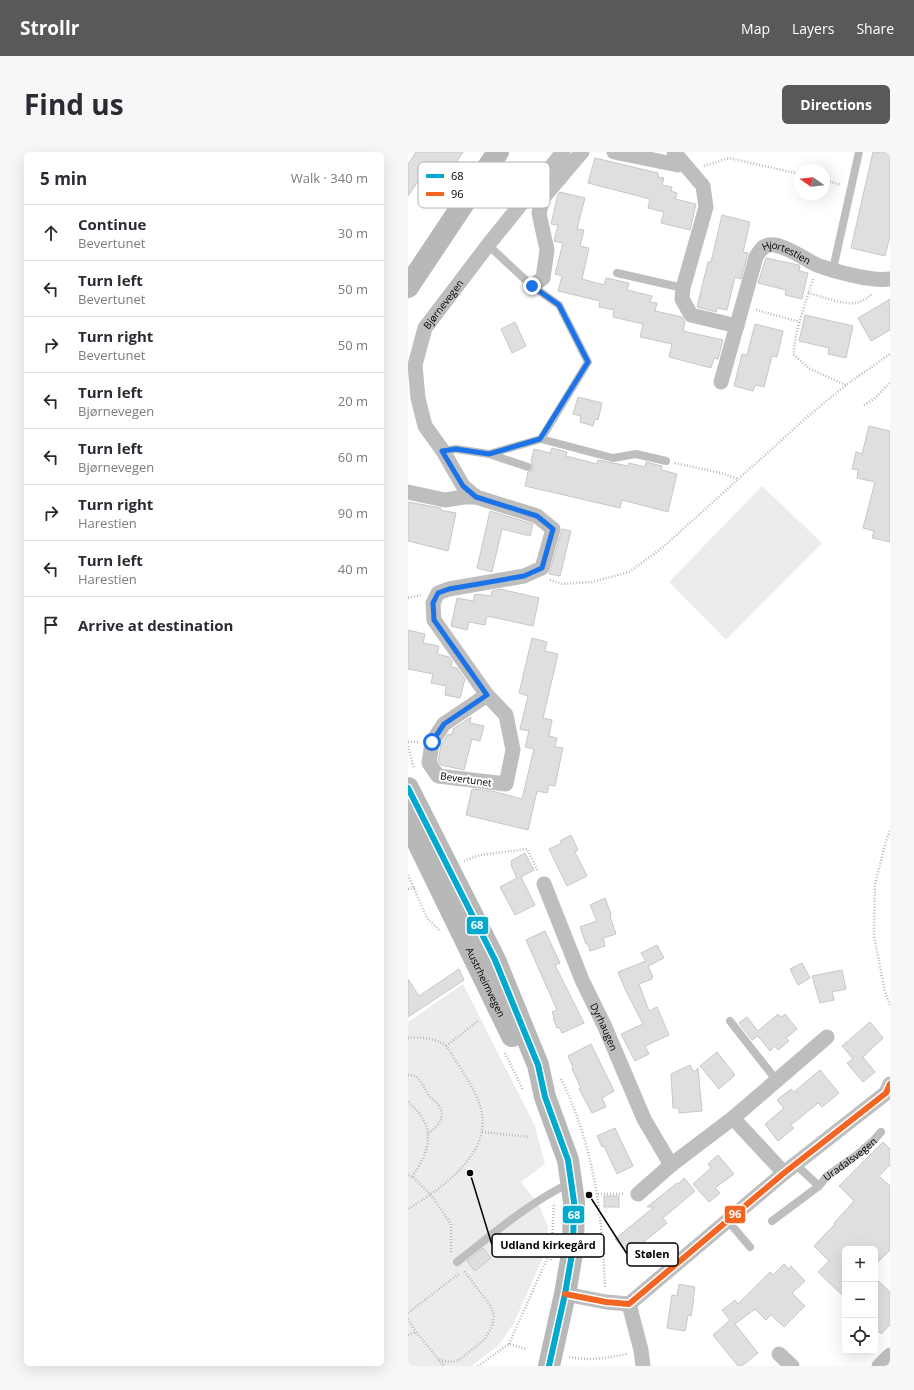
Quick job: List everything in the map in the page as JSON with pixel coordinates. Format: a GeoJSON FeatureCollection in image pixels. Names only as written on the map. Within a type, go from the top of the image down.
{"type":"FeatureCollection","features":[{"type":"Feature","properties":{"kind":"main road"},"geometry":{"type":"LineString","coordinates":[[491,162],[498,152]]}},
{"type":"Feature","properties":{"kind":"main road"},"geometry":{"type":"LineString","coordinates":[[408,288],[461,208]]}},
{"type":"Feature","properties":{"kind":"main road","name":"Austrheimvegen"},"geometry":{"type":"LineString","coordinates":[[408,788],[423,855]]}},
{"type":"Feature","properties":{"kind":"main road","name":"Austrheimvegen"},"geometry":{"type":"LineString","coordinates":[[408,822],[423,855],[495,960],[538,1065],[535,1095],[568,1160],[563,1186],[574,1224],[573,1248],[565,1294],[558,1361]]}},
{"type":"Feature","properties":{"kind":"street","name":"Bjørnevegen"},"geometry":{"type":"LineString","coordinates":[[550,168],[563,152]]}},
{"type":"Feature","properties":{"kind":"street"},"geometry":{"type":"LineString","coordinates":[[550,190],[582,152]]}},
{"type":"Feature","properties":{"kind":"street"},"geometry":{"type":"LineString","coordinates":[[614,152],[678,165],[682,162],[703,186],[706,207],[683,288],[682,299],[691,314],[737,326]]}},
{"type":"Feature","properties":{"kind":"street","name":"Bjørnevegen"},"geometry":{"type":"LineString","coordinates":[[476,497],[463,486],[425,426],[418,398],[415,364],[425,328],[518,208]]}},
{"type":"Feature","properties":{"kind":"street"},"geometry":{"type":"LineString","coordinates":[[532,286],[543,278],[547,250],[539,213],[540,208]]}},
{"type":"Feature","properties":{"kind":"street","name":"Hjortestien"},"geometry":{"type":"LineString","coordinates":[[722,382],[742,305],[756,257],[761,248],[768,245],[779,246],[818,265],[874,280],[886,280]]}},
{"type":"Feature","properties":{"kind":"street","name":"Bjørnevegen"},"geometry":{"type":"LineString","coordinates":[[408,492],[445,500],[476,497],[537,516],[553,529],[542,568],[531,573]]}},
{"type":"Feature","properties":{"kind":"street","name":"Bevertunet"},"geometry":{"type":"LineString","coordinates":[[487,695],[444,724],[432,742],[429,764],[438,776],[506,784],[513,750],[506,715],[487,695],[434,620],[433,603],[438,593],[449,589],[524,576],[531,573]]}},
{"type":"Feature","properties":{"kind":"street","name":"Dyrhaugen"},"geometry":{"type":"LineString","coordinates":[[544,884],[582,980],[605,1027],[644,1119],[671,1166]]}},
{"type":"Feature","properties":{"kind":"street"},"geometry":{"type":"LineString","coordinates":[[638,1194],[671,1166],[733,1118],[827,1037]]}},
{"type":"Feature","properties":{"kind":"street"},"geometry":{"type":"LineString","coordinates":[[565,1294],[606,1302],[629,1304],[790,1168],[886,1093],[890,1084]]}},
{"type":"Feature","properties":{"kind":"street"},"geometry":{"type":"LineString","coordinates":[[733,1118],[790,1168]]}},
{"type":"Feature","properties":{"kind":"street"},"geometry":{"type":"LineString","coordinates":[[629,1304],[641,1350],[643,1366]]}},
{"type":"Feature","properties":{"kind":"street"},"geometry":{"type":"LineString","coordinates":[[779,1354],[792,1366]]}},
{"type":"Feature","properties":{"kind":"street"},"geometry":{"type":"LineString","coordinates":[[878,1366],[890,1355]]}},
{"type":"Feature","properties":{"kind":"lane"},"geometry":{"type":"LineString","coordinates":[[833,269],[859,152]]}},
{"type":"Feature","properties":{"kind":"lane"},"geometry":{"type":"LineString","coordinates":[[488,245],[532,286],[559,305],[588,362],[540,439]]}},
{"type":"Feature","properties":{"kind":"lane"},"geometry":{"type":"LineString","coordinates":[[617,273],[683,288]]}},
{"type":"Feature","properties":{"kind":"lane"},"geometry":{"type":"LineString","coordinates":[[489,454],[540,439],[613,458],[636,454],[666,461]]}},
{"type":"Feature","properties":{"kind":"lane"},"geometry":{"type":"LineString","coordinates":[[442,451],[456,449],[489,454],[528,467]]}},
{"type":"Feature","properties":{"kind":"lane"},"geometry":{"type":"LineString","coordinates":[[730,1021],[777,1080]]}},
{"type":"Feature","properties":{"kind":"lane","name":"Uradalsvegen"},"geometry":{"type":"LineString","coordinates":[[772,1221],[819,1186],[827,1176],[858,1154],[881,1132]]}},
{"type":"Feature","properties":{"kind":"lane","name":"Uradalsvegen"},"geometry":{"type":"LineString","coordinates":[[790,1168],[819,1186]]}},
{"type":"Feature","properties":{"kind":"lane"},"geometry":{"type":"LineString","coordinates":[[458,1262],[525,1209],[563,1186]]}},
{"type":"Feature","properties":{"kind":"lane"},"geometry":{"type":"LineString","coordinates":[[728,1221],[750,1247]]}},
{"type":"Feature","properties":{"kind":"path"},"geometry":{"type":"LineString","coordinates":[[682,162],[708,164],[729,158],[794,173]]}},
{"type":"Feature","properties":{"kind":"path"},"geometry":{"type":"LineString","coordinates":[[830,182],[851,187]]}},
{"type":"Feature","properties":{"kind":"path"},"geometry":{"type":"LineString","coordinates":[[818,265],[800,322],[794,355],[810,369],[846,385]]}},
{"type":"Feature","properties":{"kind":"path"},"geometry":{"type":"LineString","coordinates":[[808,293],[846,303],[855,303],[864,300],[881,287],[886,280]]}},
{"type":"Feature","properties":{"kind":"path"},"geometry":{"type":"LineString","coordinates":[[742,305],[800,322]]}},
{"type":"Feature","properties":{"kind":"path"},"geometry":{"type":"LineString","coordinates":[[531,573],[561,584],[592,582],[629,572],[662,548],[806,418],[846,385],[890,354]]}},
{"type":"Feature","properties":{"kind":"path"},"geometry":{"type":"LineString","coordinates":[[864,405],[874,399],[890,383]]}},
{"type":"Feature","properties":{"kind":"path"},"geometry":{"type":"LineString","coordinates":[[666,461],[721,473],[738,480]]}},
{"type":"Feature","properties":{"kind":"path"},"geometry":{"type":"LineString","coordinates":[[890,831],[875,884],[874,936],[885,992],[890,1005]]}},
{"type":"Feature","properties":{"kind":"path"},"geometry":{"type":"LineString","coordinates":[[459,863],[480,855],[527,849],[544,884]]}},
{"type":"Feature","properties":{"kind":"path"},"geometry":{"type":"LineString","coordinates":[[408,875],[428,918],[443,934]]}},
{"type":"Feature","properties":{"kind":"path"},"geometry":{"type":"LineString","coordinates":[[408,889],[415,888]]}},
{"type":"Feature","properties":{"kind":"path"},"geometry":{"type":"LineString","coordinates":[[446,1046],[478,1021]]}},
{"type":"Feature","properties":{"kind":"path"},"geometry":{"type":"LineString","coordinates":[[408,1038],[421,1037],[446,1046],[478,1096],[481,1108],[482,1132],[477,1145],[461,1168],[431,1195],[408,1209]]}},
{"type":"Feature","properties":{"kind":"path"},"geometry":{"type":"LineString","coordinates":[[505,1051],[535,1095]]}},
{"type":"Feature","properties":{"kind":"path"},"geometry":{"type":"LineString","coordinates":[[408,1075],[416,1076],[431,1098],[439,1105],[442,1112],[442,1119],[435,1129],[428,1134]]}},
{"type":"Feature","properties":{"kind":"path"},"geometry":{"type":"LineString","coordinates":[[408,1102],[423,1117],[428,1134],[426,1154],[412,1178]]}},
{"type":"Feature","properties":{"kind":"path"},"geometry":{"type":"LineString","coordinates":[[482,1132],[530,1137]]}},
{"type":"Feature","properties":{"kind":"path"},"geometry":{"type":"LineString","coordinates":[[408,1175],[431,1195],[451,1224],[451,1253],[490,1306],[494,1315],[492,1327],[484,1340],[459,1360],[450,1362],[439,1360]]}},
{"type":"Feature","properties":{"kind":"path"},"geometry":{"type":"LineString","coordinates":[[551,1263],[552,1248],[563,1186]]}},
{"type":"Feature","properties":{"kind":"path"},"geometry":{"type":"LineString","coordinates":[[598,1194],[638,1194]]}},
{"type":"Feature","properties":{"kind":"path"},"geometry":{"type":"LineString","coordinates":[[478,1366],[509,1344],[552,1248]]}},
{"type":"Feature","properties":{"kind":"path"},"geometry":{"type":"LineString","coordinates":[[408,1314],[463,1270]]}},
{"type":"Feature","properties":{"kind":"path"},"geometry":{"type":"LineString","coordinates":[[408,1319],[416,1332],[444,1366]]}},
{"type":"Feature","properties":{"kind":"path"},"geometry":{"type":"LineString","coordinates":[[408,1335],[416,1332]]}},
{"type":"Feature","properties":{"kind":"path"},"geometry":{"type":"LineString","coordinates":[[509,1344],[526,1349]]}},
{"type":"Feature","properties":{"kind":"path"},"geometry":{"type":"LineString","coordinates":[[558,1361],[605,1359],[641,1350]]}},
{"type":"Feature","properties":{"kind":"shaded area"},"geometry":{"type":"Polygon","coordinates":[[[762,486],[822,543],[726,640],[669,582],[762,486]]]}},
{"type":"Feature","properties":{"kind":"shaded area"},"geometry":{"type":"Polygon","coordinates":[[[463,984],[535,1126],[545,1164],[521,1182],[539,1205],[548,1227],[545,1253],[514,1323],[498,1346],[471,1366],[408,1366],[408,1022],[463,984]]]}},
{"type":"Feature","properties":{"kind":"building"},"geometry":{"type":"Polygon","coordinates":[[[416,152],[463,152],[456,162],[418,162],[418,184],[408,196],[408,164],[416,152]]]}},
{"type":"Feature","properties":{"kind":"building"},"geometry":{"type":"Polygon","coordinates":[[[873,152],[890,152],[890,236],[885,256],[851,248],[873,152]]]}},
{"type":"Feature","properties":{"kind":"building"},"geometry":{"type":"Polygon","coordinates":[[[595,158],[658,173],[658,177],[664,178],[662,185],[672,187],[671,191],[677,193],[675,199],[696,204],[690,230],[661,223],[664,212],[648,208],[650,199],[588,183],[595,158]]]}},
{"type":"Feature","properties":{"kind":"building"},"geometry":{"type":"Polygon","coordinates":[[[560,192],[585,198],[577,229],[584,230],[580,246],[589,248],[582,279],[604,285],[606,278],[629,283],[627,290],[652,296],[650,302],[657,303],[655,311],[682,317],[685,322],[683,331],[723,340],[718,359],[714,358],[711,368],[669,357],[672,344],[640,337],[643,324],[613,317],[614,310],[599,307],[600,301],[558,291],[562,276],[555,274],[563,243],[554,241],[558,225],[551,224],[558,194],[560,192]]]}},
{"type":"Feature","properties":{"kind":"building"},"geometry":{"type":"Polygon","coordinates":[[[722,215],[750,222],[743,252],[748,253],[741,279],[735,277],[727,310],[717,308],[716,312],[697,307],[708,262],[711,262],[722,215]]]}},
{"type":"Feature","properties":{"kind":"building"},"geometry":{"type":"Polygon","coordinates":[[[766,258],[799,265],[799,271],[808,273],[802,299],[785,295],[786,290],[758,283],[766,258]]]}},
{"type":"Feature","properties":{"kind":"building"},"geometry":{"type":"Polygon","coordinates":[[[890,299],[890,330],[871,341],[858,318],[890,299]]]}},
{"type":"Feature","properties":{"kind":"building"},"geometry":{"type":"Polygon","coordinates":[[[805,315],[853,326],[846,358],[828,354],[829,348],[799,341],[805,315]]]}},
{"type":"Feature","properties":{"kind":"building"},"geometry":{"type":"Polygon","coordinates":[[[515,322],[526,346],[512,353],[501,329],[515,322]]]}},
{"type":"Feature","properties":{"kind":"building"},"geometry":{"type":"Polygon","coordinates":[[[755,324],[783,331],[777,357],[772,356],[764,387],[755,385],[753,391],[734,386],[742,354],[747,355],[755,324]]]}},
{"type":"Feature","properties":{"kind":"building"},"geometry":{"type":"Polygon","coordinates":[[[578,397],[602,403],[598,420],[595,419],[593,426],[580,422],[581,416],[573,414],[578,397]]]}},
{"type":"Feature","properties":{"kind":"building"},"geometry":{"type":"Polygon","coordinates":[[[869,426],[890,431],[890,542],[872,538],[874,531],[863,528],[875,482],[857,478],[858,470],[852,469],[856,452],[862,454],[869,426]]]}},
{"type":"Feature","properties":{"kind":"building"},"geometry":{"type":"Polygon","coordinates":[[[552,448],[567,452],[566,456],[597,464],[598,460],[628,466],[629,463],[645,467],[646,462],[662,466],[661,470],[677,474],[668,512],[622,500],[620,508],[525,486],[528,472],[533,468],[531,462],[534,449],[550,453],[552,448]]]}},
{"type":"Feature","properties":{"kind":"building"},"geometry":{"type":"Polygon","coordinates":[[[408,502],[441,508],[440,510],[456,513],[448,551],[408,541],[408,502]]]}},
{"type":"Feature","properties":{"kind":"building"},"geometry":{"type":"Polygon","coordinates":[[[490,511],[533,524],[530,536],[502,529],[492,572],[477,568],[490,511]]]}},
{"type":"Feature","properties":{"kind":"building"},"geometry":{"type":"Polygon","coordinates":[[[562,529],[571,531],[560,576],[549,574],[562,529]]]}},
{"type":"Feature","properties":{"kind":"building"},"geometry":{"type":"Polygon","coordinates":[[[500,589],[539,598],[533,626],[487,616],[485,625],[469,622],[467,630],[451,626],[457,598],[473,601],[475,594],[491,596],[492,591],[500,589]]]}},
{"type":"Feature","properties":{"kind":"building"},"geometry":{"type":"Polygon","coordinates":[[[408,630],[425,634],[423,643],[439,646],[437,654],[449,657],[452,661],[451,667],[457,668],[465,679],[460,698],[445,695],[446,686],[431,683],[433,674],[408,669],[408,630]]]}},
{"type":"Feature","properties":{"kind":"building"},"geometry":{"type":"Polygon","coordinates":[[[532,638],[547,642],[545,651],[558,654],[543,718],[552,720],[549,736],[557,738],[555,747],[563,748],[555,786],[549,785],[547,793],[537,791],[528,830],[466,815],[472,789],[492,791],[522,799],[534,749],[525,747],[529,731],[520,729],[528,696],[519,693],[532,638]]]}},
{"type":"Feature","properties":{"kind":"building"},"geometry":{"type":"Polygon","coordinates":[[[471,717],[470,723],[484,726],[480,741],[472,739],[464,770],[441,765],[438,761],[441,745],[448,734],[452,735],[453,729],[471,717]]]}},
{"type":"Feature","properties":{"kind":"building"},"geometry":{"type":"Polygon","coordinates":[[[571,835],[578,850],[575,852],[587,876],[567,886],[549,849],[562,843],[560,841],[571,835]]]}},
{"type":"Feature","properties":{"kind":"building"},"geometry":{"type":"Polygon","coordinates":[[[525,853],[534,870],[521,877],[535,905],[515,915],[500,887],[517,878],[511,865],[511,861],[525,853]]]}},
{"type":"Feature","properties":{"kind":"building"},"geometry":{"type":"Polygon","coordinates":[[[605,898],[616,934],[603,938],[605,946],[590,951],[580,927],[597,921],[590,905],[605,898]]]}},
{"type":"Feature","properties":{"kind":"building"},"geometry":{"type":"Polygon","coordinates":[[[545,931],[560,963],[555,965],[584,1023],[562,1033],[559,1027],[557,1028],[553,1018],[552,1012],[557,1010],[526,940],[545,931]]]}},
{"type":"Feature","properties":{"kind":"building"},"geometry":{"type":"Polygon","coordinates":[[[657,945],[664,958],[648,966],[653,977],[651,978],[652,979],[639,984],[649,1011],[657,1007],[669,1035],[645,1046],[649,1054],[635,1061],[621,1034],[643,1024],[618,972],[646,961],[641,953],[657,945]]]}},
{"type":"Feature","properties":{"kind":"building"},"geometry":{"type":"Polygon","coordinates":[[[802,963],[810,978],[798,985],[790,969],[802,963]]]}},
{"type":"Feature","properties":{"kind":"building"},"geometry":{"type":"Polygon","coordinates":[[[459,969],[464,980],[408,1017],[408,979],[419,996],[459,969]]]}},
{"type":"Feature","properties":{"kind":"building"},"geometry":{"type":"Polygon","coordinates":[[[842,970],[846,989],[832,992],[834,1000],[820,1003],[812,976],[842,970]]]}},
{"type":"Feature","properties":{"kind":"building"},"geometry":{"type":"Polygon","coordinates":[[[778,1014],[781,1017],[785,1014],[797,1029],[786,1038],[789,1041],[778,1050],[775,1046],[770,1051],[758,1036],[752,1040],[739,1023],[747,1017],[758,1031],[778,1014]]]}},
{"type":"Feature","properties":{"kind":"building"},"geometry":{"type":"Polygon","coordinates":[[[870,1022],[883,1038],[863,1057],[875,1072],[863,1082],[847,1063],[853,1059],[842,1046],[870,1022]]]}},
{"type":"Feature","properties":{"kind":"building"},"geometry":{"type":"Polygon","coordinates":[[[591,1044],[614,1091],[602,1098],[606,1107],[592,1113],[579,1089],[581,1088],[568,1056],[591,1044]]]}},
{"type":"Feature","properties":{"kind":"building"},"geometry":{"type":"Polygon","coordinates":[[[717,1052],[735,1075],[719,1089],[700,1066],[717,1052]]]}},
{"type":"Feature","properties":{"kind":"building"},"geometry":{"type":"Polygon","coordinates":[[[690,1065],[694,1072],[698,1068],[702,1111],[679,1113],[679,1108],[673,1108],[671,1074],[690,1065]]]}},
{"type":"Feature","properties":{"kind":"building"},"geometry":{"type":"Polygon","coordinates":[[[820,1070],[839,1093],[822,1107],[818,1103],[791,1125],[794,1128],[778,1141],[765,1124],[784,1108],[777,1100],[791,1089],[794,1092],[820,1070]]]}},
{"type":"Feature","properties":{"kind":"building"},"geometry":{"type":"Polygon","coordinates":[[[615,1128],[633,1166],[617,1174],[604,1146],[602,1147],[597,1136],[615,1128]]]}},
{"type":"Feature","properties":{"kind":"building"},"geometry":{"type":"Polygon","coordinates":[[[883,1142],[890,1149],[890,1165],[879,1176],[890,1186],[890,1250],[878,1262],[878,1246],[842,1246],[842,1295],[818,1272],[829,1261],[814,1246],[854,1201],[839,1186],[883,1142]]]}},
{"type":"Feature","properties":{"kind":"building"},"geometry":{"type":"Polygon","coordinates":[[[718,1155],[734,1174],[715,1188],[720,1193],[709,1202],[693,1184],[711,1168],[708,1164],[718,1155]]]}},
{"type":"Feature","properties":{"kind":"building"},"geometry":{"type":"Polygon","coordinates":[[[684,1178],[695,1191],[663,1218],[667,1223],[628,1255],[615,1239],[654,1207],[647,1207],[684,1178]]]}},
{"type":"Feature","properties":{"kind":"building"},"geometry":{"type":"Polygon","coordinates":[[[604,1196],[619,1196],[619,1207],[604,1207],[604,1196]]]}},
{"type":"Feature","properties":{"kind":"building"},"geometry":{"type":"Polygon","coordinates":[[[483,1248],[491,1258],[475,1271],[467,1261],[483,1248]]]}},
{"type":"Feature","properties":{"kind":"building"},"geometry":{"type":"Polygon","coordinates":[[[784,1264],[789,1269],[791,1266],[805,1281],[792,1293],[805,1306],[784,1327],[771,1315],[766,1320],[755,1309],[735,1324],[758,1353],[742,1366],[738,1366],[713,1335],[730,1320],[722,1310],[735,1300],[738,1304],[770,1272],[773,1275],[784,1264]]]}},
{"type":"Feature","properties":{"kind":"building"},"geometry":{"type":"Polygon","coordinates":[[[878,1281],[890,1292],[890,1325],[881,1334],[878,1331],[878,1281]]]}},
{"type":"Feature","properties":{"kind":"building"},"geometry":{"type":"Polygon","coordinates":[[[679,1284],[695,1287],[691,1316],[688,1315],[685,1331],[667,1328],[672,1295],[677,1296],[679,1284]]]}},
{"type":"Feature","properties":{"kind":"transit line","name":"68"},"geometry":{"type":"LineString","coordinates":[[408,788],[495,960],[538,1065],[545,1097],[568,1160],[574,1202],[573,1248],[565,1294],[549,1366]]}},
{"type":"Feature","properties":{"kind":"transit line","name":"96"},"geometry":{"type":"LineString","coordinates":[[565,1294],[606,1302],[629,1304],[784,1173],[886,1093],[890,1084]]}},
{"type":"Feature","properties":{"kind":"place","name":"Udland kirkegård"},"geometry":{"type":"Point","coordinates":[470,1173]}},
{"type":"Feature","properties":{"kind":"place","name":"Stølen"},"geometry":{"type":"Point","coordinates":[589,1195]}},
{"type":"Feature","properties":{"kind":"route"},"geometry":{"type":"LineString","coordinates":[[432,742],[444,724],[468,706],[487,695],[434,620],[433,603],[438,593],[449,589],[524,576],[542,568],[553,529],[537,516],[476,497],[463,486],[442,451],[456,449],[489,454],[540,439],[588,362],[559,305],[532,286]]}}]}
